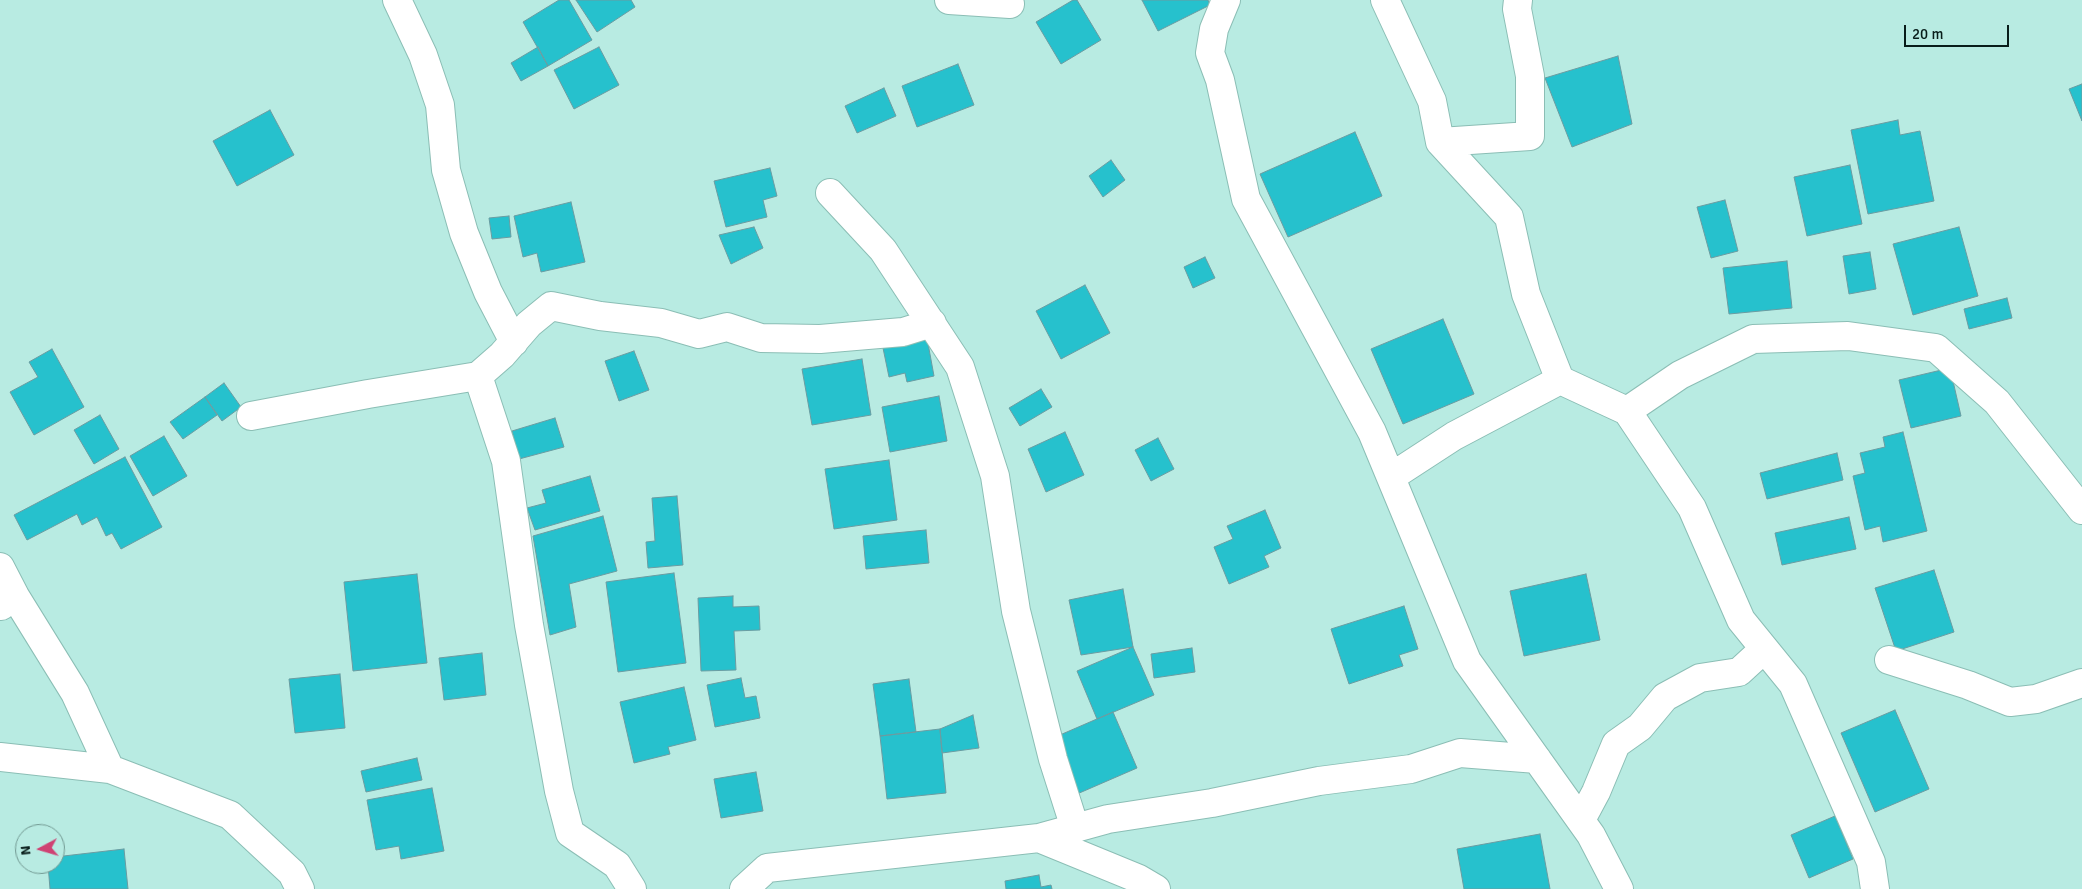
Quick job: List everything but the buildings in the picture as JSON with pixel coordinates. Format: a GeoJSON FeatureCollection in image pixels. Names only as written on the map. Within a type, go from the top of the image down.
{"type":"FeatureCollection","features":[{"type":"Feature","properties":{"kind":"street"},"geometry":{"type":"LineString","coordinates":[[397,0],[423,55],[440,105],[446,170],[464,233],[488,292],[514,342]]}},
{"type":"Feature","properties":{"kind":"street"},"geometry":{"type":"LineString","coordinates":[[949,0],[1010,4]]}},
{"type":"Feature","properties":{"kind":"street"},"geometry":{"type":"LineString","coordinates":[[1226,0],[1214,29],[1210,52],[1220,80],[1246,199],[1372,432],[1467,661],[1591,834],[1619,889]]}},
{"type":"Feature","properties":{"kind":"street"},"geometry":{"type":"LineString","coordinates":[[1386,0],[1432,101],[1440,142],[1509,216],[1526,294],[1560,380],[1627,411],[1692,508],[1741,620],[1793,684],[1871,862],[1875,889]]}},
{"type":"Feature","properties":{"kind":"street"},"geometry":{"type":"LineString","coordinates":[[1440,142],[1530,136],[1530,76],[1517,9],[1518,0]]}},
{"type":"Feature","properties":{"kind":"street"},"geometry":{"type":"LineString","coordinates":[[830,194],[883,250],[960,366],[995,476],[1016,612],[1053,759],[1075,828]]}},
{"type":"Feature","properties":{"kind":"street"},"geometry":{"type":"LineString","coordinates":[[251,416],[478,376],[514,342],[529,324],[551,306],[600,316],[661,323],[699,334],[727,327],[761,338],[820,339],[903,332],[932,323]]}},
{"type":"Feature","properties":{"kind":"street"},"geometry":{"type":"LineString","coordinates":[[1627,411],[1680,375],[1753,339],[1848,336],[1936,348],[1998,402],[2082,510]]}},
{"type":"Feature","properties":{"kind":"street"},"geometry":{"type":"LineString","coordinates":[[478,376],[506,462],[529,625],[559,791],[570,833],[617,865],[632,889]]}},
{"type":"Feature","properties":{"kind":"street"},"geometry":{"type":"LineString","coordinates":[[1390,477],[1454,436],[1560,380]]}},
{"type":"Feature","properties":{"kind":"street"},"geometry":{"type":"LineString","coordinates":[[0,567],[8,601],[76,693],[110,768]]}},
{"type":"Feature","properties":{"kind":"street"},"geometry":{"type":"LineString","coordinates":[[1581,820],[1596,792],[1616,744],[1640,727],[1665,697],[1700,678],[1739,672],[1764,650]]}},
{"type":"Feature","properties":{"kind":"street"},"geometry":{"type":"LineString","coordinates":[[1889,660],[1968,685],[2010,702],[2036,699],[2082,683]]}},
{"type":"Feature","properties":{"kind":"street"},"geometry":{"type":"LineString","coordinates":[[744,889],[766,868],[1039,838],[1108,819],[1212,803],[1319,781],[1411,769],[1460,753],[1537,759]]}},
{"type":"Feature","properties":{"kind":"street"},"geometry":{"type":"LineString","coordinates":[[0,757],[110,768],[230,815],[292,873],[300,889]]}},
{"type":"Feature","properties":{"kind":"street"},"geometry":{"type":"LineString","coordinates":[[1039,838],[1139,879],[1156,889]]}}]}
